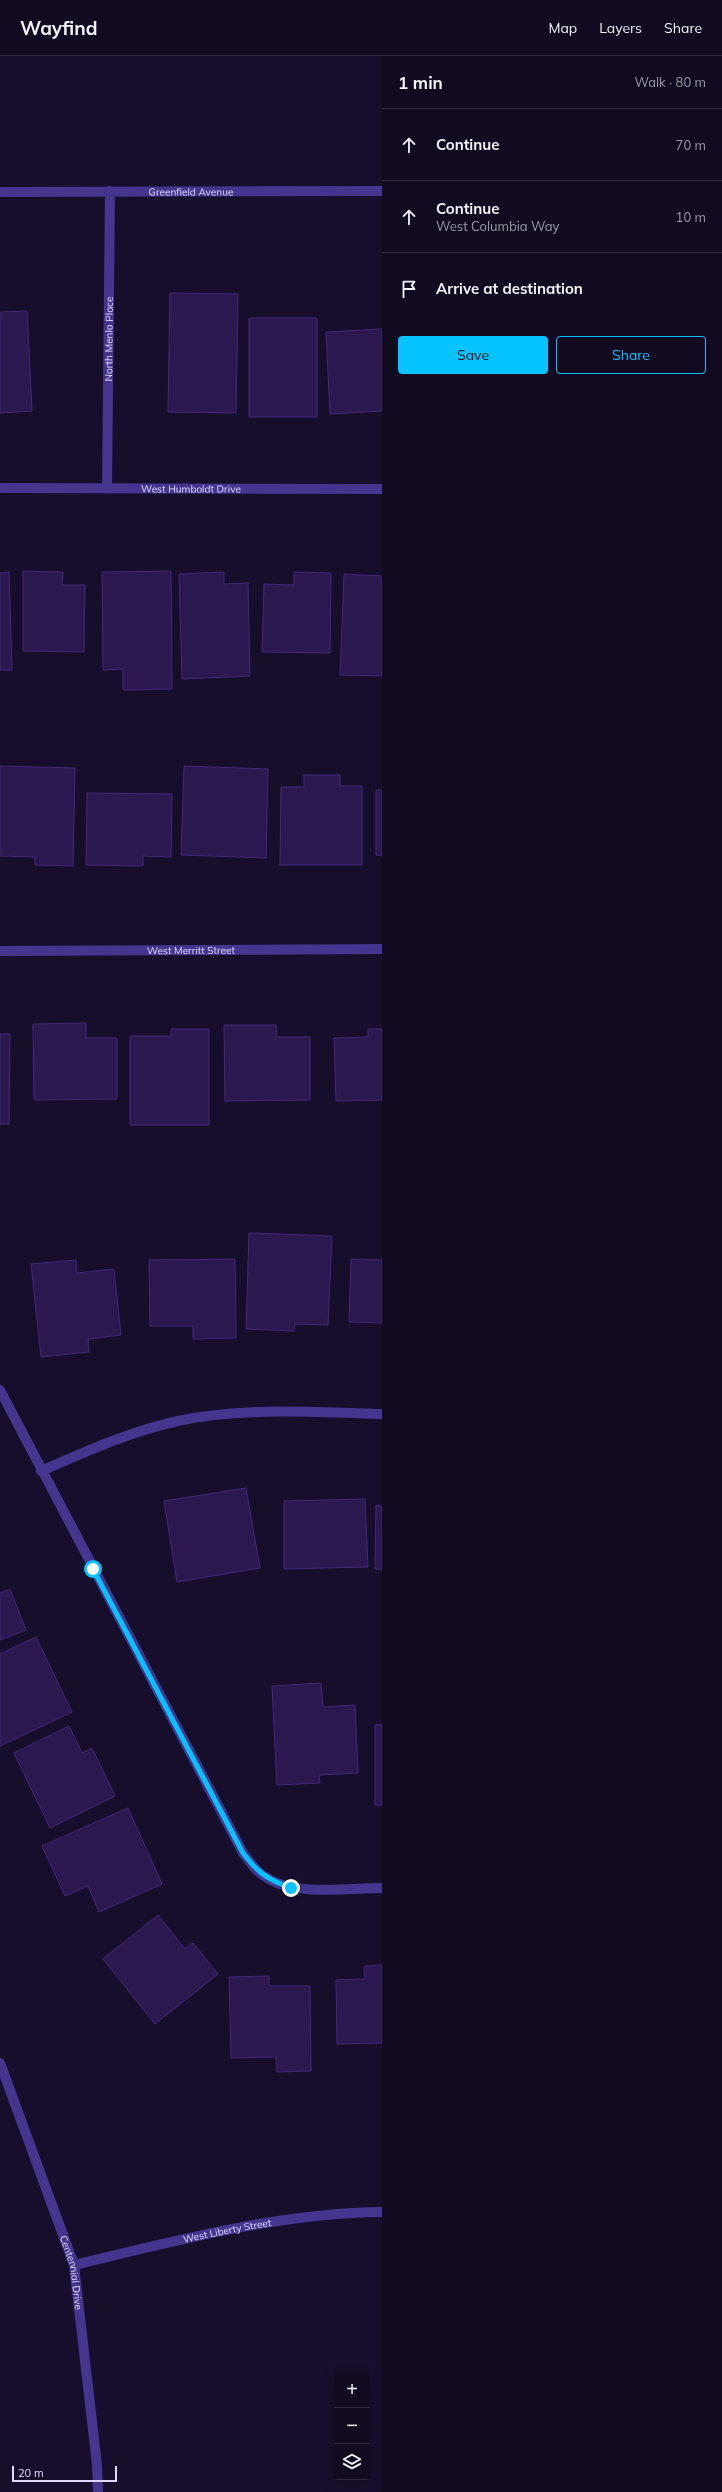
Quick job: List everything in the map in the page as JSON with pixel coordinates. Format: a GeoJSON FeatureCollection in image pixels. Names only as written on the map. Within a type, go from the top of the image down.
{"type":"FeatureCollection","features":[{"type":"Feature","properties":{"kind":"street","name":"North Menlo Place"},"geometry":{"type":"LineString","coordinates":[[107,488],[110,191]]}},
{"type":"Feature","properties":{"kind":"street","name":"Greenfield Avenue"},"geometry":{"type":"LineString","coordinates":[[0,192],[382,191]]}},
{"type":"Feature","properties":{"kind":"street","name":"West Humboldt Drive"},"geometry":{"type":"LineString","coordinates":[[0,488],[382,488]]}},
{"type":"Feature","properties":{"kind":"street","name":"West Merritt Street"},"geometry":{"type":"LineString","coordinates":[[0,951],[382,949]]}},
{"type":"Feature","properties":{"kind":"street"},"geometry":{"type":"LineString","coordinates":[[0,1390],[41,1471],[243,1853],[254,1868],[269,1880],[291,1888],[382,1888]]}},
{"type":"Feature","properties":{"kind":"street"},"geometry":{"type":"LineString","coordinates":[[41,1471],[106,1443],[178,1421],[260,1411],[382,1414]]}},
{"type":"Feature","properties":{"kind":"street","name":"Centennial Drive"},"geometry":{"type":"LineString","coordinates":[[0,2063],[74,2265],[98,2465],[98,2492]]}},
{"type":"Feature","properties":{"kind":"street","name":"West Liberty Street"},"geometry":{"type":"LineString","coordinates":[[74,2265],[191,2238],[273,2222],[356,2212],[382,2212]]}},
{"type":"Feature","properties":{"kind":"building"},"geometry":{"type":"Polygon","coordinates":[[[170,293],[238,294],[236,413],[168,412],[170,293]]]}},
{"type":"Feature","properties":{"kind":"building"},"geometry":{"type":"Polygon","coordinates":[[[27,311],[32,411],[0,413],[0,312],[27,311]]]}},
{"type":"Feature","properties":{"kind":"building"},"geometry":{"type":"Polygon","coordinates":[[[249,318],[317,318],[317,417],[249,417],[249,318]]]}},
{"type":"Feature","properties":{"kind":"building"},"geometry":{"type":"Polygon","coordinates":[[[382,329],[382,411],[330,414],[326,332],[382,329]]]}},
{"type":"Feature","properties":{"kind":"building"},"geometry":{"type":"Polygon","coordinates":[[[23,571],[63,572],[62,585],[85,585],[84,652],[23,651],[23,571]]]}},
{"type":"Feature","properties":{"kind":"building"},"geometry":{"type":"Polygon","coordinates":[[[171,571],[172,689],[123,690],[123,669],[103,670],[102,572],[171,571]]]}},
{"type":"Feature","properties":{"kind":"building"},"geometry":{"type":"Polygon","coordinates":[[[9,572],[12,670],[0,670],[0,573],[9,572]]]}},
{"type":"Feature","properties":{"kind":"building"},"geometry":{"type":"Polygon","coordinates":[[[224,572],[224,584],[248,583],[250,676],[182,679],[179,574],[224,572]]]}},
{"type":"Feature","properties":{"kind":"building"},"geometry":{"type":"Polygon","coordinates":[[[294,572],[331,573],[330,653],[262,652],[264,584],[294,585],[294,572]]]}},
{"type":"Feature","properties":{"kind":"building"},"geometry":{"type":"Polygon","coordinates":[[[344,574],[382,576],[382,676],[340,675],[344,574]]]}},
{"type":"Feature","properties":{"kind":"building"},"geometry":{"type":"Polygon","coordinates":[[[0,766],[75,768],[73,866],[35,865],[35,857],[0,856],[0,766]]]}},
{"type":"Feature","properties":{"kind":"building"},"geometry":{"type":"Polygon","coordinates":[[[184,766],[268,769],[266,858],[181,855],[184,766]]]}},
{"type":"Feature","properties":{"kind":"building"},"geometry":{"type":"Polygon","coordinates":[[[304,775],[340,775],[340,786],[362,786],[362,865],[280,865],[281,787],[304,787],[304,775]]]}},
{"type":"Feature","properties":{"kind":"building"},"geometry":{"type":"Polygon","coordinates":[[[376,790],[382,790],[382,856],[376,855],[376,790]]]}},
{"type":"Feature","properties":{"kind":"building"},"geometry":{"type":"Polygon","coordinates":[[[87,793],[172,794],[171,857],[143,856],[143,866],[86,865],[87,793]]]}},
{"type":"Feature","properties":{"kind":"building"},"geometry":{"type":"Polygon","coordinates":[[[86,1023],[86,1038],[117,1038],[117,1099],[34,1100],[33,1024],[86,1023]]]}},
{"type":"Feature","properties":{"kind":"building"},"geometry":{"type":"Polygon","coordinates":[[[224,1025],[276,1025],[277,1037],[310,1037],[310,1100],[225,1101],[224,1025]]]}},
{"type":"Feature","properties":{"kind":"building"},"geometry":{"type":"Polygon","coordinates":[[[171,1029],[209,1029],[209,1125],[130,1125],[130,1036],[171,1036],[171,1029]]]}},
{"type":"Feature","properties":{"kind":"building"},"geometry":{"type":"Polygon","coordinates":[[[368,1029],[382,1029],[382,1100],[336,1101],[334,1038],[368,1037],[368,1029]]]}},
{"type":"Feature","properties":{"kind":"building"},"geometry":{"type":"Polygon","coordinates":[[[0,1034],[10,1034],[9,1124],[0,1124],[0,1034]]]}},
{"type":"Feature","properties":{"kind":"building"},"geometry":{"type":"Polygon","coordinates":[[[249,1233],[332,1236],[328,1325],[295,1324],[294,1331],[246,1329],[249,1233]]]}},
{"type":"Feature","properties":{"kind":"building"},"geometry":{"type":"Polygon","coordinates":[[[235,1259],[236,1338],[193,1339],[193,1326],[150,1326],[149,1260],[235,1259]]]}},
{"type":"Feature","properties":{"kind":"building"},"geometry":{"type":"Polygon","coordinates":[[[351,1259],[382,1260],[382,1323],[349,1322],[351,1259]]]}},
{"type":"Feature","properties":{"kind":"building"},"geometry":{"type":"Polygon","coordinates":[[[76,1260],[77,1273],[114,1269],[121,1335],[88,1339],[89,1352],[41,1357],[31,1264],[76,1260]]]}},
{"type":"Feature","properties":{"kind":"building"},"geometry":{"type":"Polygon","coordinates":[[[246,1488],[260,1568],[177,1582],[164,1501],[246,1488]]]}},
{"type":"Feature","properties":{"kind":"building"},"geometry":{"type":"Polygon","coordinates":[[[365,1499],[368,1567],[284,1569],[284,1501],[365,1499]]]}},
{"type":"Feature","properties":{"kind":"building"},"geometry":{"type":"Polygon","coordinates":[[[376,1505],[382,1506],[382,1570],[375,1569],[376,1505]]]}},
{"type":"Feature","properties":{"kind":"building"},"geometry":{"type":"Polygon","coordinates":[[[10,1589],[26,1630],[0,1640],[0,1593],[10,1589]]]}},
{"type":"Feature","properties":{"kind":"building"},"geometry":{"type":"Polygon","coordinates":[[[36,1637],[72,1712],[0,1746],[0,1654],[36,1637]]]}},
{"type":"Feature","properties":{"kind":"building"},"geometry":{"type":"Polygon","coordinates":[[[321,1683],[323,1707],[355,1705],[358,1773],[319,1775],[320,1783],[277,1785],[272,1686],[321,1683]]]}},
{"type":"Feature","properties":{"kind":"building"},"geometry":{"type":"Polygon","coordinates":[[[375,1725],[382,1725],[382,1805],[375,1805],[375,1725]]]}},
{"type":"Feature","properties":{"kind":"building"},"geometry":{"type":"Polygon","coordinates":[[[69,1726],[82,1753],[92,1748],[115,1796],[50,1828],[14,1753],[69,1726]]]}},
{"type":"Feature","properties":{"kind":"building"},"geometry":{"type":"Polygon","coordinates":[[[128,1808],[162,1884],[99,1912],[88,1886],[65,1896],[42,1846],[128,1808]]]}},
{"type":"Feature","properties":{"kind":"building"},"geometry":{"type":"Polygon","coordinates":[[[158,1915],[185,1949],[193,1943],[218,1974],[155,2024],[103,1959],[158,1915]]]}},
{"type":"Feature","properties":{"kind":"building"},"geometry":{"type":"Polygon","coordinates":[[[382,1965],[382,2043],[337,2044],[336,1980],[365,1979],[364,1966],[382,1965]]]}},
{"type":"Feature","properties":{"kind":"building"},"geometry":{"type":"Polygon","coordinates":[[[269,1976],[269,1986],[310,1986],[311,2071],[277,2072],[276,2057],[231,2058],[229,1977],[269,1976]]]}},
{"type":"Feature","properties":{"kind":"route"},"geometry":{"type":"LineString","coordinates":[[93,1569],[168,1708],[243,1853],[254,1868],[269,1880],[291,1888]]}}]}
